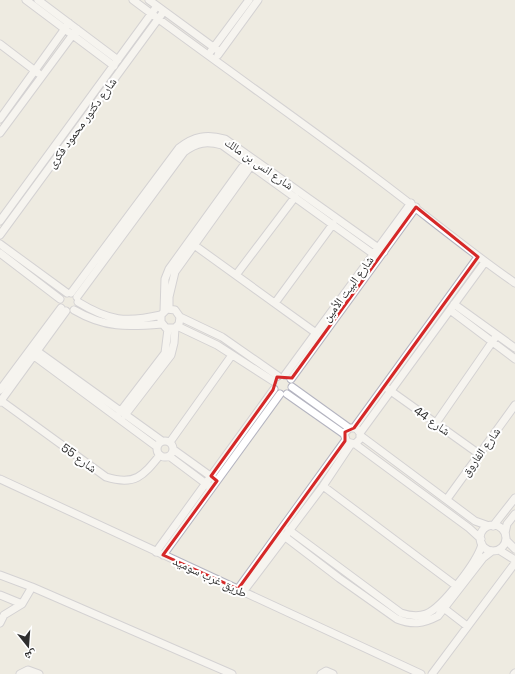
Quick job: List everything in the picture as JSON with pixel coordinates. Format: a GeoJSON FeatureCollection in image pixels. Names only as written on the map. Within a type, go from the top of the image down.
{"type":"FeatureCollection","features":[{"type":"Feature","properties":{"kind":"street"},"geometry":{"type":"LineString","coordinates":[[26,0],[67,26],[116,63]]}},
{"type":"Feature","properties":{"kind":"street"},"geometry":{"type":"LineString","coordinates":[[38,0],[67,26]]}},
{"type":"Feature","properties":{"kind":"street"},"geometry":{"type":"LineString","coordinates":[[133,0],[414,206],[478,257],[515,283]]}},
{"type":"Feature","properties":{"kind":"street"},"geometry":{"type":"LineString","coordinates":[[149,0],[217,50]]}},
{"type":"Feature","properties":{"kind":"street"},"geometry":{"type":"LineString","coordinates":[[217,50],[249,0]]}},
{"type":"Feature","properties":{"kind":"street"},"geometry":{"type":"LineString","coordinates":[[211,57],[258,0]]}},
{"type":"Feature","properties":{"kind":"street","name":"شارع دكتور محمود فكرى"},"geometry":{"type":"LineString","coordinates":[[0,221],[157,6]]}},
{"type":"Feature","properties":{"kind":"street","name":"شارع دكتور محمود فكرى"},"geometry":{"type":"LineString","coordinates":[[0,235],[164,11]]}},
{"type":"Feature","properties":{"kind":"street"},"geometry":{"type":"LineString","coordinates":[[11,118],[1,114],[35,71],[67,26]]}},
{"type":"Feature","properties":{"kind":"street"},"geometry":{"type":"LineString","coordinates":[[0,133],[75,32]]}},
{"type":"Feature","properties":{"kind":"street"},"geometry":{"type":"LineString","coordinates":[[0,44],[42,76]]}},
{"type":"Feature","properties":{"kind":"street"},"geometry":{"type":"LineString","coordinates":[[77,116],[84,121]]}},
{"type":"Feature","properties":{"kind":"street","name":"شارع انس بن مالك"},"geometry":{"type":"LineString","coordinates":[[73,296],[140,206],[179,148],[189,140],[201,136],[213,136],[225,139],[295,197],[333,224],[379,253]]}},
{"type":"Feature","properties":{"kind":"street"},"geometry":{"type":"LineString","coordinates":[[121,414],[171,355],[174,343],[165,311],[174,272],[191,243],[251,161]]}},
{"type":"Feature","properties":{"kind":"street","name":"شارع انس بن مالك"},"geometry":{"type":"LineString","coordinates":[[251,161],[379,253]]}},
{"type":"Feature","properties":{"kind":"street"},"geometry":{"type":"LineString","coordinates":[[236,275],[295,197]]}},
{"type":"Feature","properties":{"kind":"street","name":"شارع البيت الأمين"},"geometry":{"type":"LineString","coordinates":[[280,380],[414,206]]}},
{"type":"Feature","properties":{"kind":"street"},"geometry":{"type":"LineString","coordinates":[[274,303],[333,224]]}},
{"type":"Feature","properties":{"kind":"street"},"geometry":{"type":"LineString","coordinates":[[191,243],[316,333]]}},
{"type":"Feature","properties":{"kind":"street"},"geometry":{"type":"LineString","coordinates":[[0,244],[102,315],[121,320],[134,320],[165,311],[175,310],[180,317],[222,337],[280,380],[284,394],[350,437],[359,441],[360,435],[392,392],[450,306],[478,257]]}},
{"type":"Feature","properties":{"kind":"street"},"geometry":{"type":"LineString","coordinates":[[0,253],[60,299],[64,309]]}},
{"type":"Feature","properties":{"kind":"street","name":"شارع البيت الأمين"},"geometry":{"type":"LineString","coordinates":[[160,553],[212,488],[214,478],[280,380],[379,253]]}},
{"type":"Feature","properties":{"kind":"street"},"geometry":{"type":"LineString","coordinates":[[241,591],[285,532],[384,387],[485,262]]}},
{"type":"Feature","properties":{"kind":"street"},"geometry":{"type":"LineString","coordinates":[[60,299],[73,296]]}},
{"type":"Feature","properties":{"kind":"street"},"geometry":{"type":"LineString","coordinates":[[73,296],[74,310]]}},
{"type":"Feature","properties":{"kind":"street"},"geometry":{"type":"LineString","coordinates":[[450,306],[515,348]]}},
{"type":"Feature","properties":{"kind":"street"},"geometry":{"type":"LineString","coordinates":[[450,306],[492,342],[515,359]]}},
{"type":"Feature","properties":{"kind":"street"},"geometry":{"type":"LineString","coordinates":[[64,309],[74,310],[91,319],[113,326],[170,327],[217,345],[232,355],[280,380],[292,387],[350,437],[469,528],[486,549],[496,550],[515,560]]}},
{"type":"Feature","properties":{"kind":"street"},"geometry":{"type":"LineString","coordinates":[[0,401],[64,309]]}},
{"type":"Feature","properties":{"kind":"street"},"geometry":{"type":"LineString","coordinates":[[170,327],[180,317]]}},
{"type":"Feature","properties":{"kind":"street"},"geometry":{"type":"LineString","coordinates":[[436,423],[497,335]]}},
{"type":"Feature","properties":{"kind":"street"},"geometry":{"type":"LineString","coordinates":[[0,390],[34,352]]}},
{"type":"Feature","properties":{"kind":"street"},"geometry":{"type":"LineString","coordinates":[[34,352],[121,414],[162,441],[170,442],[173,445],[174,450],[214,478]]}},
{"type":"Feature","properties":{"kind":"street"},"geometry":{"type":"LineString","coordinates":[[170,442],[232,355]]}},
{"type":"Feature","properties":{"kind":"street","name":"شارع البيت الأمين"},"geometry":{"type":"LineString","coordinates":[[160,553],[205,484],[214,478],[284,394],[292,387]]}},
{"type":"Feature","properties":{"kind":"street","name":"شارع 44"},"geometry":{"type":"LineString","coordinates":[[384,387],[479,454]]}},
{"type":"Feature","properties":{"kind":"street","name":"شارع 55"},"geometry":{"type":"LineString","coordinates":[[0,401],[106,477],[119,481],[132,480],[143,475],[160,455]]}},
{"type":"Feature","properties":{"kind":"street","name":"شارع الفاروق"},"geometry":{"type":"LineString","coordinates":[[447,499],[515,405]]}},
{"type":"Feature","properties":{"kind":"street"},"geometry":{"type":"LineString","coordinates":[[121,414],[157,447],[160,455],[169,456],[212,488]]}},
{"type":"Feature","properties":{"kind":"street"},"geometry":{"type":"LineString","coordinates":[[285,532],[323,486],[350,437],[360,435],[475,521],[500,528],[515,549]]}},
{"type":"Feature","properties":{"kind":"street"},"geometry":{"type":"LineString","coordinates":[[157,447],[162,441]]}},
{"type":"Feature","properties":{"kind":"street"},"geometry":{"type":"LineString","coordinates":[[169,456],[174,450]]}},
{"type":"Feature","properties":{"kind":"street","name":"طريق غرب سوميد"},"geometry":{"type":"LineString","coordinates":[[0,479],[421,674]]}},
{"type":"Feature","properties":{"kind":"street"},"geometry":{"type":"LineString","coordinates":[[323,486],[458,587]]}},
{"type":"Feature","properties":{"kind":"street"},"geometry":{"type":"LineString","coordinates":[[285,532],[397,619],[418,623],[428,621],[438,616],[445,609],[479,555],[483,531],[491,526],[515,498]]}},
{"type":"Feature","properties":{"kind":"street"},"geometry":{"type":"LineString","coordinates":[[341,575],[401,614],[418,616],[433,610],[458,587],[483,558],[504,545],[508,524],[515,514]]}},
{"type":"Feature","properties":{"kind":"street"},"geometry":{"type":"LineString","coordinates":[[432,674],[515,563]]}},
{"type":"Feature","properties":{"kind":"street"},"geometry":{"type":"LineString","coordinates":[[0,575],[32,587],[232,674]]}},
{"type":"Feature","properties":{"kind":"street"},"geometry":{"type":"LineString","coordinates":[[0,623],[2,614],[22,604],[32,587]]}},
{"type":"Feature","properties":{"kind":"street"},"geometry":{"type":"LineString","coordinates":[[0,595],[22,604]]}},
{"type":"Feature","properties":{"kind":"street"},"geometry":{"type":"LineString","coordinates":[[445,609],[467,626]]}},
{"type":"Feature","properties":{"kind":"street"},"geometry":{"type":"LineString","coordinates":[[20,674],[28,670],[39,674]]}},
{"type":"Feature","properties":{"kind":"street"},"geometry":{"type":"LineString","coordinates":[[321,674],[326,671],[332,674]]}},
{"type":"Feature","properties":{"kind":"highlighted area"},"geometry":{"type":"Polygon","coordinates":[[[416,207],[478,257],[354,428],[345,432],[345,441],[238,589],[163,555],[217,481],[211,476],[273,390],[277,377],[292,378],[416,207]]]}}]}
